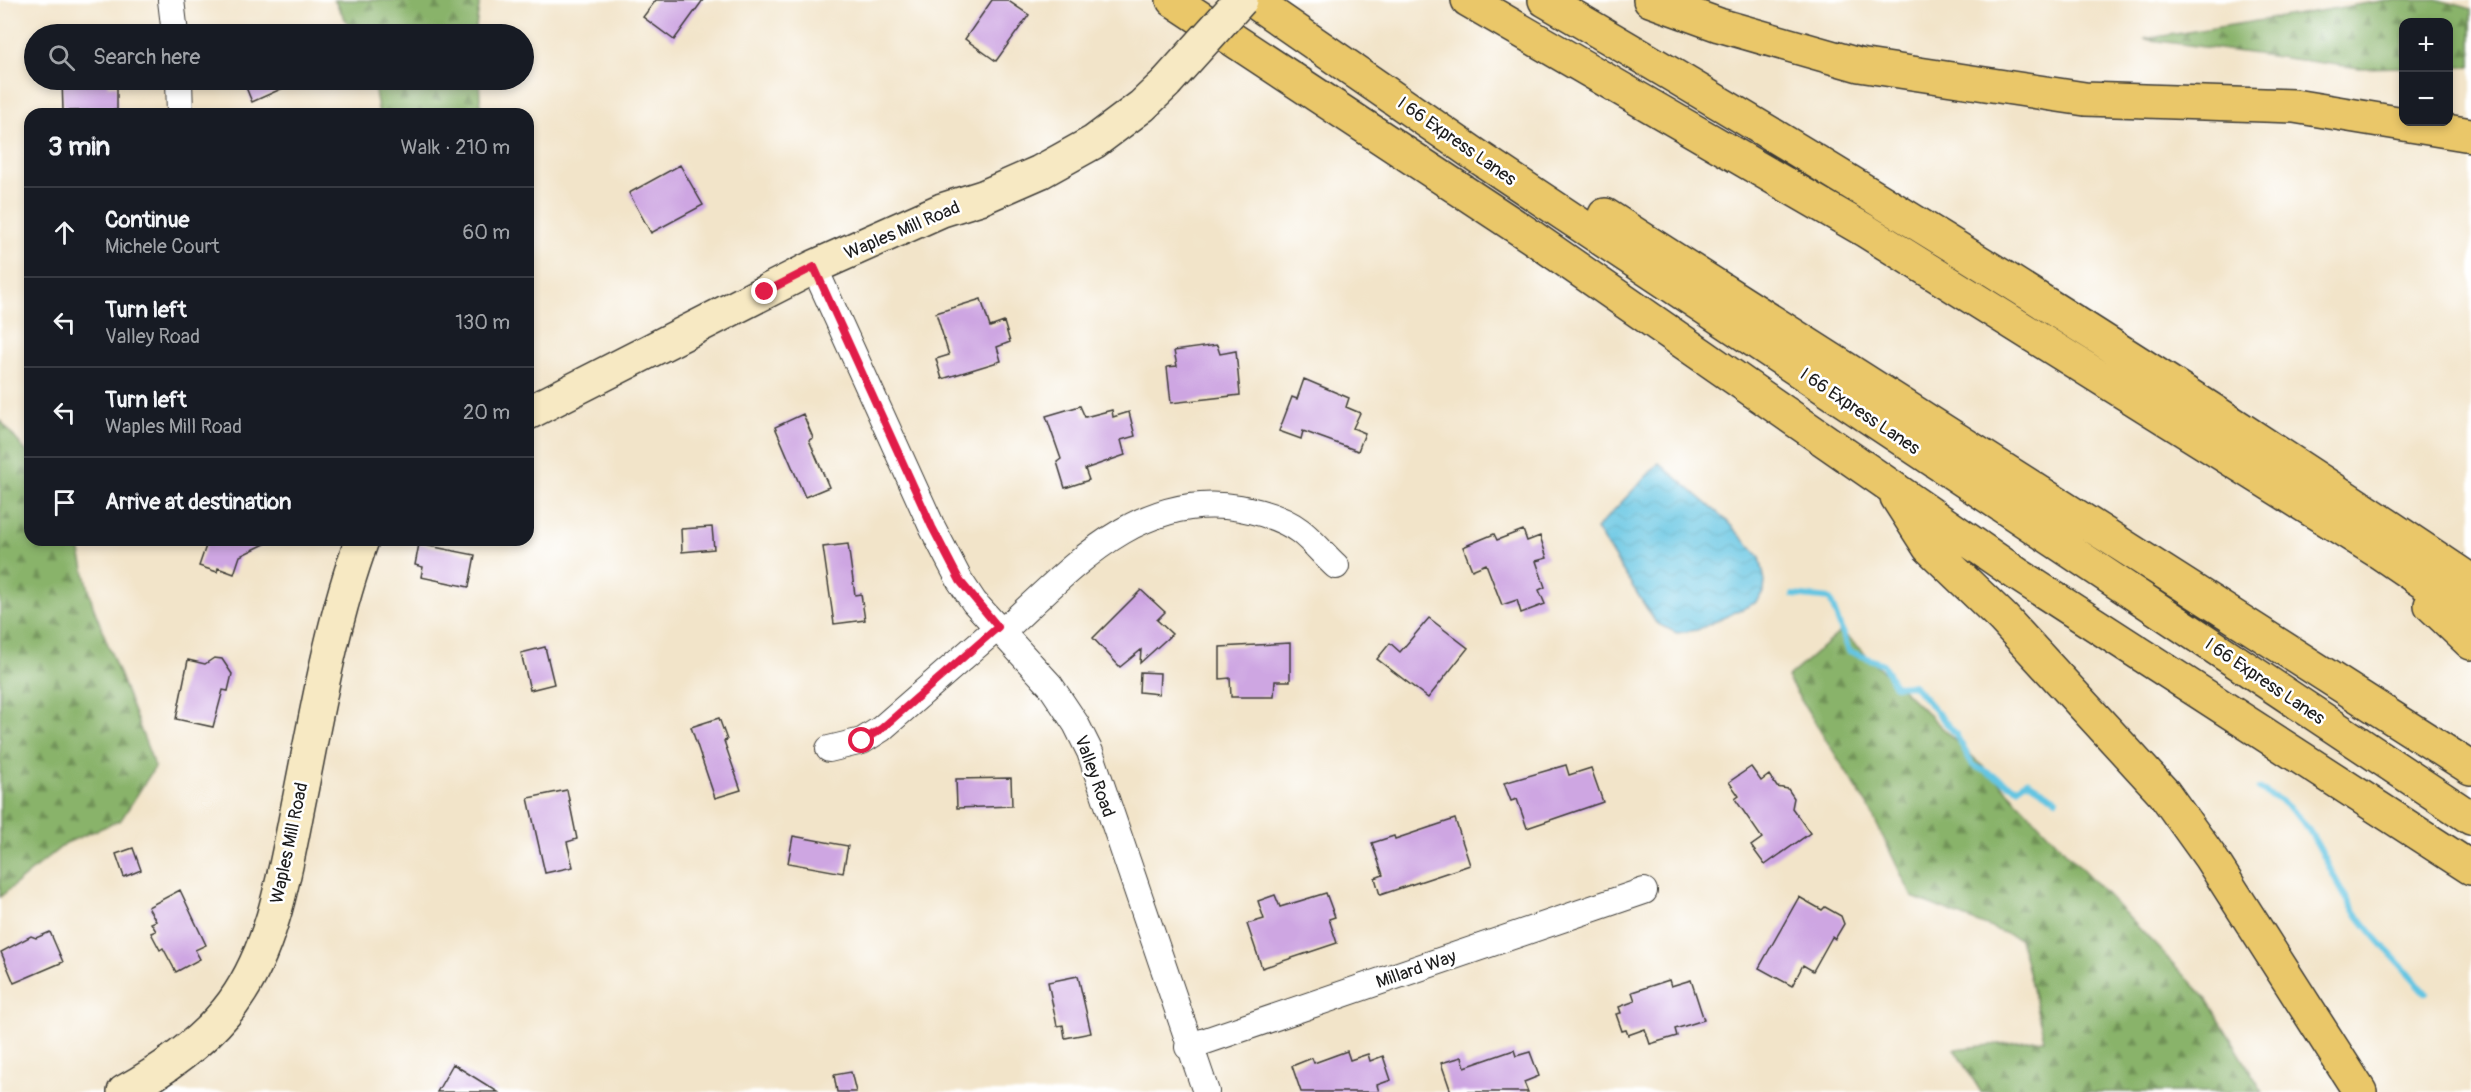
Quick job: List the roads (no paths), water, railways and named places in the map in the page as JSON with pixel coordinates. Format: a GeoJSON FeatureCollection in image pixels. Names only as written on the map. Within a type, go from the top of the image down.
{"type":"FeatureCollection","features":[{"type":"Feature","properties":{"kind":"highway"},"geometry":{"type":"LineString","coordinates":[[1173,0],[1532,237],[2017,574],[2471,868]]}},
{"type":"Feature","properties":{"kind":"highway","name":"I 66 Express Lanes"},"geometry":{"type":"LineString","coordinates":[[1252,0],[1480,158],[2471,818]]}},
{"type":"Feature","properties":{"kind":"highway"},"geometry":{"type":"LineString","coordinates":[[1468,0],[1866,231],[2379,552],[2471,615]]}},
{"type":"Feature","properties":{"kind":"highway"},"geometry":{"type":"LineString","coordinates":[[1545,0],[1775,136],[1997,273],[2183,391],[2471,581]]}},
{"type":"Feature","properties":{"kind":"highway"},"geometry":{"type":"LineString","coordinates":[[1650,0],[1719,26],[1859,65],[2085,99],[2294,106],[2399,116]]}},
{"type":"Feature","properties":{"kind":"highway"},"geometry":{"type":"LineString","coordinates":[[2294,106],[2471,135]]}},
{"type":"Feature","properties":{"kind":"highway"},"geometry":{"type":"LineString","coordinates":[[2453,120],[2471,121]]}},
{"type":"Feature","properties":{"kind":"highway"},"geometry":{"type":"LineString","coordinates":[[1480,158],[1608,217],[2465,764]]}},
{"type":"Feature","properties":{"kind":"highway"},"geometry":{"type":"LineString","coordinates":[[1886,481],[1929,547],[2011,626],[2164,793],[2210,856],[2360,1092]]}},
{"type":"Feature","properties":{"kind":"highway"},"geometry":{"type":"LineString","coordinates":[[2379,552],[2471,643]]}},
{"type":"Feature","properties":{"kind":"main road","name":"Waples Mill Road"},"geometry":{"type":"LineString","coordinates":[[534,410],[814,267],[942,210],[983,197],[1040,172],[1094,142],[1142,106],[1166,83],[1241,0]]}},
{"type":"Feature","properties":{"kind":"main road","name":"Waples Mill Road"},"geometry":{"type":"LineString","coordinates":[[124,1092],[169,1064],[213,1026],[233,1003],[258,958],[272,920],[291,840],[323,679],[360,546]]}},
{"type":"Feature","properties":{"kind":"street"},"geometry":{"type":"LineString","coordinates":[[171,0],[174,24]]}},
{"type":"Feature","properties":{"kind":"street"},"geometry":{"type":"LineString","coordinates":[[179,90],[180,108]]}},
{"type":"Feature","properties":{"kind":"street","name":"Valley Road"},"geometry":{"type":"LineString","coordinates":[[814,267],[932,527],[960,581],[1000,630],[1050,685],[1076,724],[1090,752],[1188,1047],[1206,1092]]}},
{"type":"Feature","properties":{"kind":"street"},"geometry":{"type":"LineString","coordinates":[[829,749],[862,741],[881,729],[1109,537],[1148,519],[1188,508],[1226,506],[1281,519],[1300,531],[1336,566]]}},
{"type":"Feature","properties":{"kind":"street","name":"Millard Way"},"geometry":{"type":"LineString","coordinates":[[1188,1047],[1644,891]]}},
{"type":"Feature","properties":{"kind":"water"},"geometry":{"type":"Polygon","coordinates":[[[1659,463],[1725,519],[1760,557],[1765,581],[1764,591],[1755,603],[1697,630],[1677,633],[1656,623],[1596,529],[1659,463]]]}},
{"type":"Feature","properties":{"kind":"waterway"},"geometry":{"type":"LineString","coordinates":[[1793,595],[1830,599],[1849,651],[1883,664],[1895,686],[1913,685],[1955,733],[1973,765],[2017,788],[2027,781],[2056,799]]}},
{"type":"Feature","properties":{"kind":"waterway"},"geometry":{"type":"LineString","coordinates":[[2258,789],[2292,810],[2303,823],[2356,912],[2426,993]]}}]}
